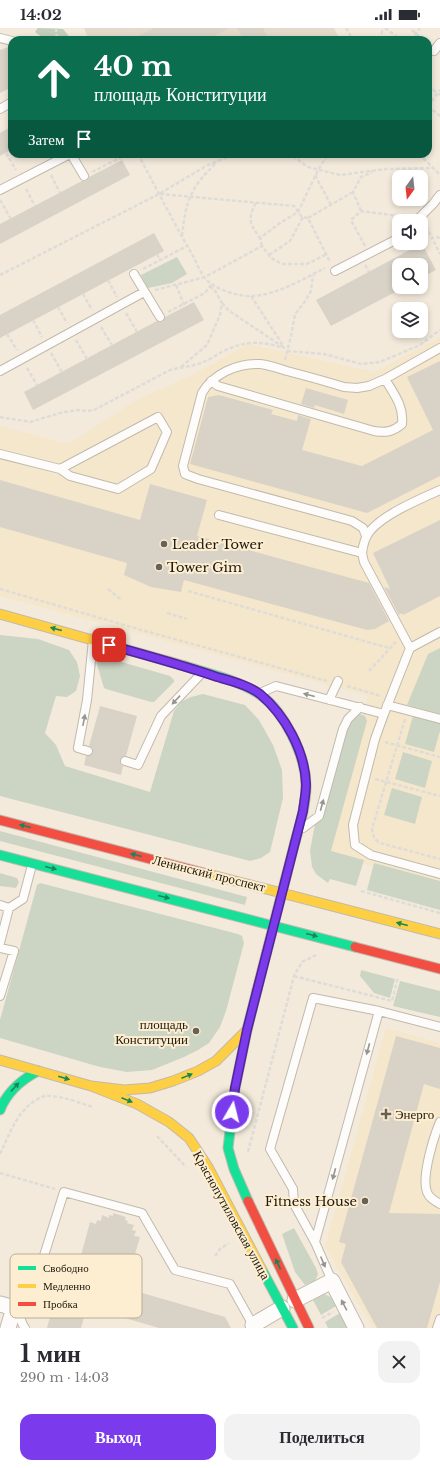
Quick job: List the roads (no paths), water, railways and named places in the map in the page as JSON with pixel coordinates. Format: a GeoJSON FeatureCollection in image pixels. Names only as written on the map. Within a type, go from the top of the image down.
{"type":"FeatureCollection","features":[{"type":"Feature","properties":{"kind":"main road"},"geometry":{"type":"LineString","coordinates":[[0,614],[203,672],[242,685],[259,693],[282,719],[294,738],[301,754],[306,785],[303,811],[247,1030],[216,1061],[198,1071],[173,1081],[150,1088],[124,1090],[91,1086],[0,1060]]}},
{"type":"Feature","properties":{"kind":"main road","name":"Ленинский проспект"},"geometry":{"type":"LineString","coordinates":[[0,820],[440,934]]}},
{"type":"Feature","properties":{"kind":"main road"},"geometry":{"type":"LineString","coordinates":[[0,855],[440,968]]}},
{"type":"Feature","properties":{"kind":"main road","name":"Краснопутиловская улица"},"geometry":{"type":"LineString","coordinates":[[247,1030],[235,1088],[228,1148],[234,1169],[289,1304],[293,1328]]}},
{"type":"Feature","properties":{"kind":"main road"},"geometry":{"type":"LineString","coordinates":[[0,1110],[4,1100],[19,1082],[38,1071]]}},
{"type":"Feature","properties":{"kind":"main road","name":"Краснопутиловская улица"},"geometry":{"type":"LineString","coordinates":[[91,1086],[137,1104],[169,1122],[189,1138],[204,1160],[289,1304],[309,1328]]}},
{"type":"Feature","properties":{"kind":"street"},"geometry":{"type":"LineString","coordinates":[[254,1327],[289,1304],[332,1281],[356,1328]]}},
{"type":"Feature","properties":{"kind":"street"},"geometry":{"type":"LineString","coordinates":[[7,1306],[8,1328]]}},
{"type":"Feature","properties":{"kind":"lane"},"geometry":{"type":"LineString","coordinates":[[434,51],[440,43]]}},
{"type":"Feature","properties":{"kind":"lane"},"geometry":{"type":"LineString","coordinates":[[0,190],[63,158]]}},
{"type":"Feature","properties":{"kind":"lane"},"geometry":{"type":"LineString","coordinates":[[73,158],[84,176]]}},
{"type":"Feature","properties":{"kind":"lane"},"geometry":{"type":"LineString","coordinates":[[423,214],[440,196]]}},
{"type":"Feature","properties":{"kind":"lane"},"geometry":{"type":"LineString","coordinates":[[335,271],[392,242]]}},
{"type":"Feature","properties":{"kind":"lane"},"geometry":{"type":"LineString","coordinates":[[134,274],[160,317]]}},
{"type":"Feature","properties":{"kind":"lane"},"geometry":{"type":"LineString","coordinates":[[0,371],[144,292]]}},
{"type":"Feature","properties":{"kind":"lane"},"geometry":{"type":"LineString","coordinates":[[366,536],[363,528],[352,521],[198,479],[185,474],[183,466],[202,393],[207,384],[216,376],[242,366],[260,364],[344,387],[357,388],[369,386],[385,379],[440,348]]}},
{"type":"Feature","properties":{"kind":"lane"},"geometry":{"type":"LineString","coordinates":[[211,381],[218,386],[292,408],[386,433],[396,429],[402,424],[403,415],[401,406],[385,379]]}},
{"type":"Feature","properties":{"kind":"lane"},"geometry":{"type":"LineString","coordinates":[[0,454],[60,469],[70,476],[118,489],[151,469],[167,432],[158,417],[60,469]]}},
{"type":"Feature","properties":{"kind":"lane"},"geometry":{"type":"LineString","coordinates":[[410,648],[364,562],[362,553],[363,545],[366,536],[371,530],[385,519],[399,510],[440,490]]}},
{"type":"Feature","properties":{"kind":"lane"},"geometry":{"type":"LineString","coordinates":[[219,515],[362,553]]}},
{"type":"Feature","properties":{"kind":"lane"},"geometry":{"type":"LineString","coordinates":[[440,632],[410,648],[375,739],[354,826],[355,845],[371,855],[440,874]]}},
{"type":"Feature","properties":{"kind":"lane"},"geometry":{"type":"LineString","coordinates":[[88,751],[78,748],[88,700],[93,640]]}},
{"type":"Feature","properties":{"kind":"lane"},"geometry":{"type":"LineString","coordinates":[[124,761],[138,765],[161,716],[203,672]]}},
{"type":"Feature","properties":{"kind":"lane"},"geometry":{"type":"LineString","coordinates":[[329,700],[338,682]]}},
{"type":"Feature","properties":{"kind":"lane"},"geometry":{"type":"LineString","coordinates":[[259,693],[276,686],[384,714]]}},
{"type":"Feature","properties":{"kind":"lane"},"geometry":{"type":"LineString","coordinates":[[388,705],[440,719]]}},
{"type":"Feature","properties":{"kind":"lane"},"geometry":{"type":"LineString","coordinates":[[297,832],[319,816],[343,729],[348,719],[360,707]]}},
{"type":"Feature","properties":{"kind":"lane"},"geometry":{"type":"LineString","coordinates":[[0,943],[9,908],[23,900],[32,863]]}},
{"type":"Feature","properties":{"kind":"lane"},"geometry":{"type":"LineString","coordinates":[[0,905],[9,908]]}},
{"type":"Feature","properties":{"kind":"lane"},"geometry":{"type":"LineString","coordinates":[[0,948],[14,951],[0,996]]}},
{"type":"Feature","properties":{"kind":"lane"},"geometry":{"type":"LineString","coordinates":[[332,1281],[315,1242],[298,1215],[294,1204],[293,1189],[270,1149],[313,998],[379,1011],[440,1026]]}},
{"type":"Feature","properties":{"kind":"lane"},"geometry":{"type":"LineString","coordinates":[[315,1242],[379,1011]]}},
{"type":"Feature","properties":{"kind":"lane"},"geometry":{"type":"LineString","coordinates":[[440,1122],[435,1134],[427,1166],[426,1182],[427,1191],[432,1200],[440,1204]]}},
{"type":"Feature","properties":{"kind":"lane"},"geometry":{"type":"LineString","coordinates":[[44,1254],[64,1192],[142,1213],[175,1270],[230,1284],[254,1327]]}},
{"type":"Feature","properties":{"kind":"lane"},"geometry":{"type":"LineString","coordinates":[[20,1318],[25,1328]]}},
{"type":"Feature","properties":{"kind":"lane"},"geometry":{"type":"LineString","coordinates":[[438,1328],[440,1319]]}},
{"type":"Feature","properties":{"kind":"place","name":"Leader Tower"},"geometry":{"type":"Point","coordinates":[164,544]}},
{"type":"Feature","properties":{"kind":"place","name":"Tower Gim"},"geometry":{"type":"Point","coordinates":[159,567]}},
{"type":"Feature","properties":{"kind":"place","name":"площадь Конституции"},"geometry":{"type":"Point","coordinates":[196,1031]}},
{"type":"Feature","properties":{"kind":"place","name":"Энерго"},"geometry":{"type":"Point","coordinates":[386,1114]}},
{"type":"Feature","properties":{"kind":"place","name":"Fitness House"},"geometry":{"type":"Point","coordinates":[365,1201]}}]}
